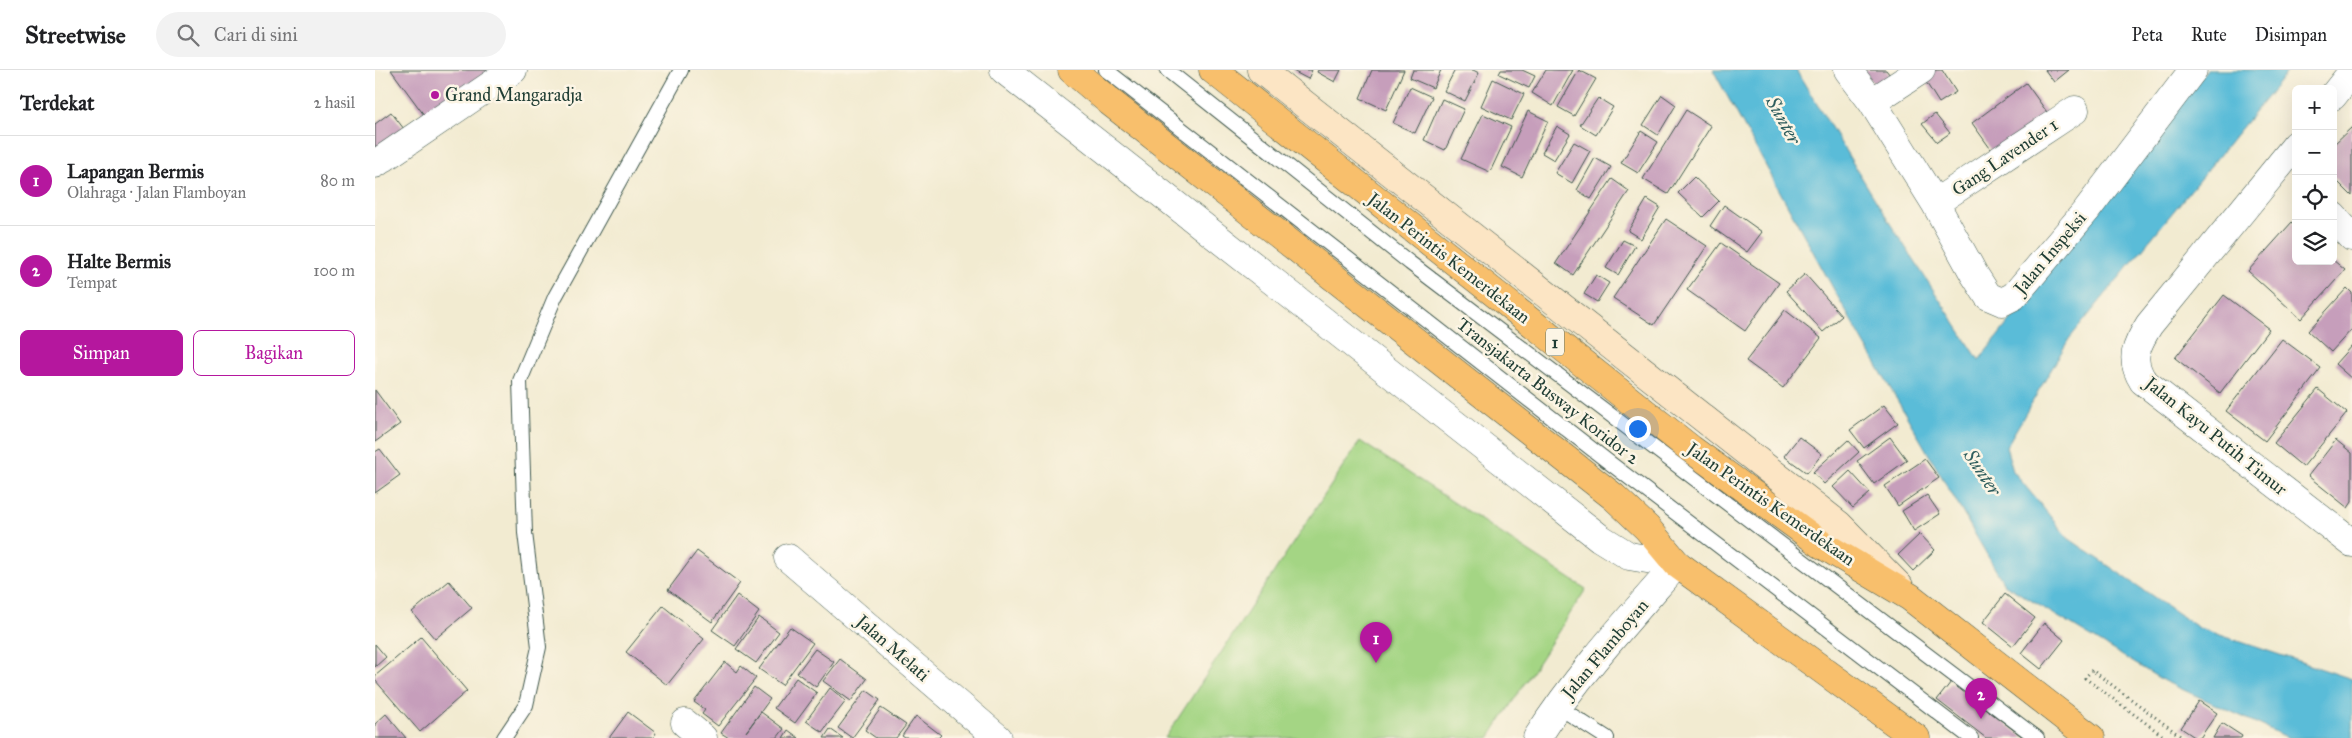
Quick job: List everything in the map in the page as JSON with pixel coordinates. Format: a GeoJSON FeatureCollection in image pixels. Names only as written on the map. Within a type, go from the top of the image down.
{"type":"FeatureCollection","features":[{"type":"Feature","properties":{"kind":"highway"},"geometry":{"type":"LineString","coordinates":[[1072,70],[1110,102],[1614,497],[1647,528],[1677,564],[1900,730],[1916,738]]}},
{"type":"Feature","properties":{"kind":"highway","name":"Jalan Perintis Kemerdekaan"},"geometry":{"type":"LineString","coordinates":[[1213,70],[1691,449],[1821,544],[1910,597],[2091,738]]}},
{"type":"Feature","properties":{"kind":"main road","name":"Jalan Perintis Kemerdekaan"},"geometry":{"type":"LineString","coordinates":[[1261,70],[1839,525],[1910,597]]}},
{"type":"Feature","properties":{"kind":"street"},"geometry":{"type":"LineString","coordinates":[[375,164],[513,70]]}},
{"type":"Feature","properties":{"kind":"street"},"geometry":{"type":"LineString","coordinates":[[1004,70],[1600,538],[1629,556],[1677,564]]}},
{"type":"Feature","properties":{"kind":"street","name":"Jalan Inspeksi"},"geometry":{"type":"LineString","coordinates":[[1848,70],[1872,102],[1935,203],[1974,274],[1989,296],[2002,302],[2008,301],[2086,211],[2193,70]]}},
{"type":"Feature","properties":{"kind":"street"},"geometry":{"type":"LineString","coordinates":[[1872,102],[1921,70]]}},
{"type":"Feature","properties":{"kind":"street"},"geometry":{"type":"LineString","coordinates":[[2337,91],[2352,72]]}},
{"type":"Feature","properties":{"kind":"street","name":"Gang Lavender 1"},"geometry":{"type":"LineString","coordinates":[[1935,203],[2075,110]]}},
{"type":"Feature","properties":{"kind":"street","name":"Jalan Kayu Putih Timur"},"geometry":{"type":"LineString","coordinates":[[2291,161],[2149,325],[2141,338],[2135,355],[2135,368],[2143,381],[2352,543]]}},
{"type":"Feature","properties":{"kind":"street"},"geometry":{"type":"LineString","coordinates":[[2337,220],[2352,236]]}},
{"type":"Feature","properties":{"kind":"street","name":"Jalan Melati"},"geometry":{"type":"LineString","coordinates":[[788,558],[998,738]]}},
{"type":"Feature","properties":{"kind":"street","name":"Jalan Flamboyan"},"geometry":{"type":"LineString","coordinates":[[1537,738],[1557,706],[1603,648],[1677,564]]}},
{"type":"Feature","properties":{"kind":"lane"},"geometry":{"type":"LineString","coordinates":[[504,738],[526,705],[539,647],[525,533],[521,381],[555,297],[681,70]]}},
{"type":"Feature","properties":{"kind":"lane","name":"Transjakarta Busway Koridor 2"},"geometry":{"type":"LineString","coordinates":[[1106,70],[1606,460],[1971,738]]}},
{"type":"Feature","properties":{"kind":"lane","name":"Transjakarta Busway Koridor 2"},"geometry":{"type":"LineString","coordinates":[[1167,70],[1410,263],[2037,738]]}},
{"type":"Feature","properties":{"kind":"lane"},"geometry":{"type":"LineString","coordinates":[[1557,706],[1607,738]]}},
{"type":"Feature","properties":{"kind":"path"},"geometry":{"type":"LineString","coordinates":[[2165,738],[2085,678],[2092,670],[2183,738]]}},
{"type":"Feature","properties":{"kind":"green space"},"geometry":{"type":"Polygon","coordinates":[[[1360,441],[1586,589],[1489,738],[1165,738],[1360,441]]]}},
{"type":"Feature","properties":{"kind":"water","name":"Sunter"},"geometry":{"type":"Polygon","coordinates":[[[1713,70],[1796,70],[1889,222],[1979,360],[2207,70],[2289,70],[2069,339],[2006,447],[2013,471],[2068,538],[2199,628],[2352,679],[2352,738],[2289,738],[2164,681],[2004,584],[1849,317],[1713,70]]]}},
{"type":"Feature","properties":{"kind":"building","name":"Grand Mangaradja"},"geometry":{"type":"Polygon","coordinates":[[[391,70],[494,70],[427,119],[391,70]]]}},
{"type":"Feature","properties":{"kind":"building"},"geometry":{"type":"Polygon","coordinates":[[[1291,70],[1312,70],[1308,79],[1291,70]]]}},
{"type":"Feature","properties":{"kind":"building"},"geometry":{"type":"Polygon","coordinates":[[[1318,70],[1341,70],[1335,82],[1317,72],[1318,70]]]}},
{"type":"Feature","properties":{"kind":"building"},"geometry":{"type":"Polygon","coordinates":[[[1372,70],[1404,70],[1386,110],[1360,98],[1372,70]]]}},
{"type":"Feature","properties":{"kind":"building"},"geometry":{"type":"Polygon","coordinates":[[[1413,70],[1441,70],[1433,88],[1410,78],[1413,70]]]}},
{"type":"Feature","properties":{"kind":"building"},"geometry":{"type":"Polygon","coordinates":[[[1455,70],[1473,70],[1479,73],[1465,101],[1444,91],[1455,70]]]}},
{"type":"Feature","properties":{"kind":"building"},"geometry":{"type":"Polygon","coordinates":[[[1501,70],[1522,70],[1535,76],[1529,88],[1499,74],[1501,70]]]}},
{"type":"Feature","properties":{"kind":"building"},"geometry":{"type":"Polygon","coordinates":[[[1546,70],[1573,70],[1553,106],[1532,93],[1546,70]]]}},
{"type":"Feature","properties":{"kind":"building"},"geometry":{"type":"Polygon","coordinates":[[[1579,70],[1596,79],[1574,116],[1558,107],[1579,70]]]}},
{"type":"Feature","properties":{"kind":"building"},"geometry":{"type":"Polygon","coordinates":[[[1863,70],[1886,70],[1890,75],[1875,86],[1863,70]]]}},
{"type":"Feature","properties":{"kind":"building"},"geometry":{"type":"Polygon","coordinates":[[[1931,70],[1942,70],[1956,92],[1939,103],[1922,76],[1931,70]]]}},
{"type":"Feature","properties":{"kind":"building"},"geometry":{"type":"Polygon","coordinates":[[[2045,70],[2069,70],[2054,82],[2045,70]]]}},
{"type":"Feature","properties":{"kind":"building"},"geometry":{"type":"Polygon","coordinates":[[[1493,79],[1524,94],[1511,120],[1481,106],[1493,79]]]}},
{"type":"Feature","properties":{"kind":"building"},"geometry":{"type":"Polygon","coordinates":[[[2026,83],[2049,115],[1995,155],[1972,123],[2026,83]]]}},
{"type":"Feature","properties":{"kind":"building"},"geometry":{"type":"Polygon","coordinates":[[[1410,87],[1432,97],[1415,133],[1393,123],[1410,87]]]}},
{"type":"Feature","properties":{"kind":"building"},"geometry":{"type":"Polygon","coordinates":[[[1662,95],[1676,105],[1658,135],[1643,125],[1662,95]]]}},
{"type":"Feature","properties":{"kind":"building"},"geometry":{"type":"Polygon","coordinates":[[[1598,98],[1613,107],[1596,135],[1580,125],[1598,98]]]}},
{"type":"Feature","properties":{"kind":"building"},"geometry":{"type":"Polygon","coordinates":[[[1442,99],[1464,109],[1445,150],[1424,140],[1442,99]]]}},
{"type":"Feature","properties":{"kind":"building"},"geometry":{"type":"Polygon","coordinates":[[[1686,110],[1711,126],[1668,194],[1643,179],[1686,110]]]}},
{"type":"Feature","properties":{"kind":"building"},"geometry":{"type":"Polygon","coordinates":[[[1528,111],[1548,121],[1522,177],[1502,167],[1528,111]]]}},
{"type":"Feature","properties":{"kind":"building"},"geometry":{"type":"Polygon","coordinates":[[[391,112],[404,129],[377,149],[375,146],[375,124],[391,112]]]}},
{"type":"Feature","properties":{"kind":"building"},"geometry":{"type":"Polygon","coordinates":[[[1483,114],[1511,127],[1490,172],[1461,159],[1483,114]]]}},
{"type":"Feature","properties":{"kind":"building"},"geometry":{"type":"Polygon","coordinates":[[[1935,114],[1950,133],[1937,142],[1922,124],[1935,114]]]}},
{"type":"Feature","properties":{"kind":"building"},"geometry":{"type":"Polygon","coordinates":[[[1557,126],[1570,134],[1554,160],[1542,153],[1557,126]]]}},
{"type":"Feature","properties":{"kind":"building"},"geometry":{"type":"Polygon","coordinates":[[[2352,127],[2352,196],[2337,181],[2337,141],[2352,127]]]}},
{"type":"Feature","properties":{"kind":"building"},"geometry":{"type":"Polygon","coordinates":[[[1641,131],[1658,142],[1638,173],[1621,163],[1641,131]]]}},
{"type":"Feature","properties":{"kind":"building"},"geometry":{"type":"Polygon","coordinates":[[[1574,142],[1590,151],[1572,183],[1555,173],[1574,142]]]}},
{"type":"Feature","properties":{"kind":"building"},"geometry":{"type":"Polygon","coordinates":[[[1595,158],[1611,167],[1591,199],[1577,190],[1595,158]]]}},
{"type":"Feature","properties":{"kind":"building"},"geometry":{"type":"Polygon","coordinates":[[[1694,177],[1719,201],[1703,217],[1678,193],[1694,177]]]}},
{"type":"Feature","properties":{"kind":"building"},"geometry":{"type":"Polygon","coordinates":[[[1612,179],[1629,191],[1573,275],[1556,263],[1612,179]]]}},
{"type":"Feature","properties":{"kind":"building"},"geometry":{"type":"Polygon","coordinates":[[[1647,199],[1660,207],[1641,239],[1628,231],[1647,199]]]}},
{"type":"Feature","properties":{"kind":"building"},"geometry":{"type":"Polygon","coordinates":[[[1724,205],[1762,232],[1747,252],[1710,226],[1724,205]]]}},
{"type":"Feature","properties":{"kind":"building"},"geometry":{"type":"Polygon","coordinates":[[[1666,219],[1707,246],[1654,325],[1613,298],[1666,219]]]}},
{"type":"Feature","properties":{"kind":"building"},"geometry":{"type":"Polygon","coordinates":[[[2292,222],[2292,265],[2337,265],[2337,263],[2345,270],[2301,319],[2248,271],[2292,222]]]}},
{"type":"Feature","properties":{"kind":"building"},"geometry":{"type":"Polygon","coordinates":[[[1623,240],[1635,246],[1618,275],[1606,268],[1623,240]]]}},
{"type":"Feature","properties":{"kind":"building"},"geometry":{"type":"Polygon","coordinates":[[[1721,243],[1779,283],[1745,331],[1687,290],[1721,243]]]}},
{"type":"Feature","properties":{"kind":"building"},"geometry":{"type":"Polygon","coordinates":[[[1805,274],[1842,316],[1823,332],[1786,291],[1805,274]]]}},
{"type":"Feature","properties":{"kind":"building"},"geometry":{"type":"Polygon","coordinates":[[[1596,275],[1609,283],[1597,302],[1584,294],[1596,275]]]}},
{"type":"Feature","properties":{"kind":"building"},"geometry":{"type":"Polygon","coordinates":[[[2347,288],[2352,293],[2352,329],[2331,352],[2308,331],[2347,288]]]}},
{"type":"Feature","properties":{"kind":"building"},"geometry":{"type":"Polygon","coordinates":[[[2224,295],[2269,329],[2220,393],[2175,358],[2224,295]]]}},
{"type":"Feature","properties":{"kind":"building"},"geometry":{"type":"Polygon","coordinates":[[[1785,310],[1821,338],[1783,388],[1746,361],[1785,310]]]}},
{"type":"Feature","properties":{"kind":"building"},"geometry":{"type":"Polygon","coordinates":[[[2282,339],[2321,368],[2265,441],[2226,411],[2282,339]]]}},
{"type":"Feature","properties":{"kind":"building"},"geometry":{"type":"Polygon","coordinates":[[[2352,345],[2352,379],[2335,364],[2352,345]]]}},
{"type":"Feature","properties":{"kind":"building"},"geometry":{"type":"Polygon","coordinates":[[[2318,389],[2347,413],[2303,467],[2274,443],[2318,389]]]}},
{"type":"Feature","properties":{"kind":"building"},"geometry":{"type":"Polygon","coordinates":[[[375,390],[400,424],[375,442],[375,390]]]}},
{"type":"Feature","properties":{"kind":"building"},"geometry":{"type":"Polygon","coordinates":[[[1884,405],[1898,423],[1864,448],[1850,430],[1884,405]]]}},
{"type":"Feature","properties":{"kind":"building"},"geometry":{"type":"Polygon","coordinates":[[[1799,437],[1822,454],[1807,473],[1784,456],[1799,437]]]}},
{"type":"Feature","properties":{"kind":"building"},"geometry":{"type":"Polygon","coordinates":[[[1890,437],[1907,460],[1874,484],[1857,461],[1890,437]]]}},
{"type":"Feature","properties":{"kind":"building"},"geometry":{"type":"Polygon","coordinates":[[[1848,440],[1859,452],[1824,484],[1813,472],[1848,440]]]}},
{"type":"Feature","properties":{"kind":"building"},"geometry":{"type":"Polygon","coordinates":[[[2336,440],[2352,453],[2352,502],[2348,508],[2308,476],[2336,440]]]}},
{"type":"Feature","properties":{"kind":"building"},"geometry":{"type":"Polygon","coordinates":[[[380,449],[400,475],[375,493],[375,452],[380,449]]]}},
{"type":"Feature","properties":{"kind":"building"},"geometry":{"type":"Polygon","coordinates":[[[1925,459],[1939,478],[1898,506],[1885,486],[1925,459]]]}},
{"type":"Feature","properties":{"kind":"building"},"geometry":{"type":"Polygon","coordinates":[[[1850,471],[1870,493],[1853,508],[1833,487],[1850,471]]]}},
{"type":"Feature","properties":{"kind":"building"},"geometry":{"type":"Polygon","coordinates":[[[1927,495],[1940,514],[1914,531],[1902,511],[1927,495]]]}},
{"type":"Feature","properties":{"kind":"building"},"geometry":{"type":"Polygon","coordinates":[[[1920,534],[1935,550],[1913,571],[1898,555],[1920,534]]]}},
{"type":"Feature","properties":{"kind":"building"},"geometry":{"type":"Polygon","coordinates":[[[697,551],[740,583],[712,622],[668,590],[697,551]]]}},
{"type":"Feature","properties":{"kind":"building"},"geometry":{"type":"Polygon","coordinates":[[[449,581],[472,608],[435,639],[412,612],[449,581]]]}},
{"type":"Feature","properties":{"kind":"building"},"geometry":{"type":"Polygon","coordinates":[[[2005,594],[2035,618],[2013,646],[1983,622],[2005,594]]]}},
{"type":"Feature","properties":{"kind":"building"},"geometry":{"type":"Polygon","coordinates":[[[737,595],[759,612],[735,646],[712,630],[737,595]]]}},
{"type":"Feature","properties":{"kind":"building"},"geometry":{"type":"Polygon","coordinates":[[[663,606],[704,639],[667,685],[626,652],[663,606]]]}},
{"type":"Feature","properties":{"kind":"building"},"geometry":{"type":"Polygon","coordinates":[[[759,617],[779,632],[756,663],[736,649],[759,617]]]}},
{"type":"Feature","properties":{"kind":"building"},"geometry":{"type":"Polygon","coordinates":[[[2044,623],[2064,640],[2041,669],[2021,653],[2044,623]]]}},
{"type":"Feature","properties":{"kind":"building"},"geometry":{"type":"Polygon","coordinates":[[[790,627],[813,643],[782,685],[759,669],[790,627]]]}},
{"type":"Feature","properties":{"kind":"building"},"geometry":{"type":"Polygon","coordinates":[[[421,637],[467,691],[420,732],[375,680],[375,676],[421,637]]]}},
{"type":"Feature","properties":{"kind":"building"},"geometry":{"type":"Polygon","coordinates":[[[375,644],[386,657],[375,667],[375,644]]]}},
{"type":"Feature","properties":{"kind":"building"},"geometry":{"type":"Polygon","coordinates":[[[815,649],[834,662],[816,687],[797,673],[815,649]]]}},
{"type":"Feature","properties":{"kind":"building"},"geometry":{"type":"Polygon","coordinates":[[[840,659],[867,679],[851,701],[823,681],[840,659]]]}},
{"type":"Feature","properties":{"kind":"building"},"geometry":{"type":"Polygon","coordinates":[[[725,662],[737,672],[741,666],[756,678],[718,726],[702,714],[705,710],[694,702],[725,662]]]}},
{"type":"Feature","properties":{"kind":"building"},"geometry":{"type":"Polygon","coordinates":[[[796,678],[817,693],[795,723],[774,708],[796,678]]]}},
{"type":"Feature","properties":{"kind":"building"},"geometry":{"type":"Polygon","coordinates":[[[1951,682],[2024,738],[1986,738],[1937,700],[1951,682]]]}},
{"type":"Feature","properties":{"kind":"building"},"geometry":{"type":"Polygon","coordinates":[[[754,687],[770,699],[746,732],[761,712],[784,729],[777,738],[729,738],[721,733],[754,687]]]}},
{"type":"Feature","properties":{"kind":"building"},"geometry":{"type":"Polygon","coordinates":[[[830,688],[846,701],[822,732],[806,721],[830,688]]]}},
{"type":"Feature","properties":{"kind":"building"},"geometry":{"type":"Polygon","coordinates":[[[866,690],[880,700],[852,738],[838,728],[866,690]]]}},
{"type":"Feature","properties":{"kind":"building"},"geometry":{"type":"Polygon","coordinates":[[[2199,701],[2217,713],[2200,738],[2196,738],[2181,728],[2199,701]]]}},
{"type":"Feature","properties":{"kind":"building"},"geometry":{"type":"Polygon","coordinates":[[[881,708],[906,725],[896,738],[876,738],[865,730],[881,708]]]}},
{"type":"Feature","properties":{"kind":"building"},"geometry":{"type":"Polygon","coordinates":[[[628,712],[656,733],[653,738],[609,738],[628,712]]]}},
{"type":"Feature","properties":{"kind":"building"},"geometry":{"type":"Polygon","coordinates":[[[386,714],[406,738],[375,738],[375,724],[386,714]]]}},
{"type":"Feature","properties":{"kind":"building"},"geometry":{"type":"Polygon","coordinates":[[[916,716],[941,735],[938,738],[905,738],[902,736],[916,716]]]}},
{"type":"Feature","properties":{"kind":"building"},"geometry":{"type":"Polygon","coordinates":[[[2222,723],[2242,736],[2241,738],[2213,738],[2222,723]]]}},
{"type":"Feature","properties":{"kind":"building"},"geometry":{"type":"Polygon","coordinates":[[[830,729],[843,738],[824,738],[830,729]]]}},
{"type":"Feature","properties":{"kind":"building"},"geometry":{"type":"Polygon","coordinates":[[[788,730],[799,738],[783,738],[788,730]]]}},
{"type":"Feature","properties":{"kind":"place","name":"Grand Mangaradja"},"geometry":{"type":"Point","coordinates":[435,95]}},
{"type":"Feature","properties":{"kind":"place","name":"Lapangan Bermis"},"geometry":{"type":"Point","coordinates":[1376,663]}},
{"type":"Feature","properties":{"kind":"place","name":"Halte Bermis"},"geometry":{"type":"Point","coordinates":[1981,719]}}]}
